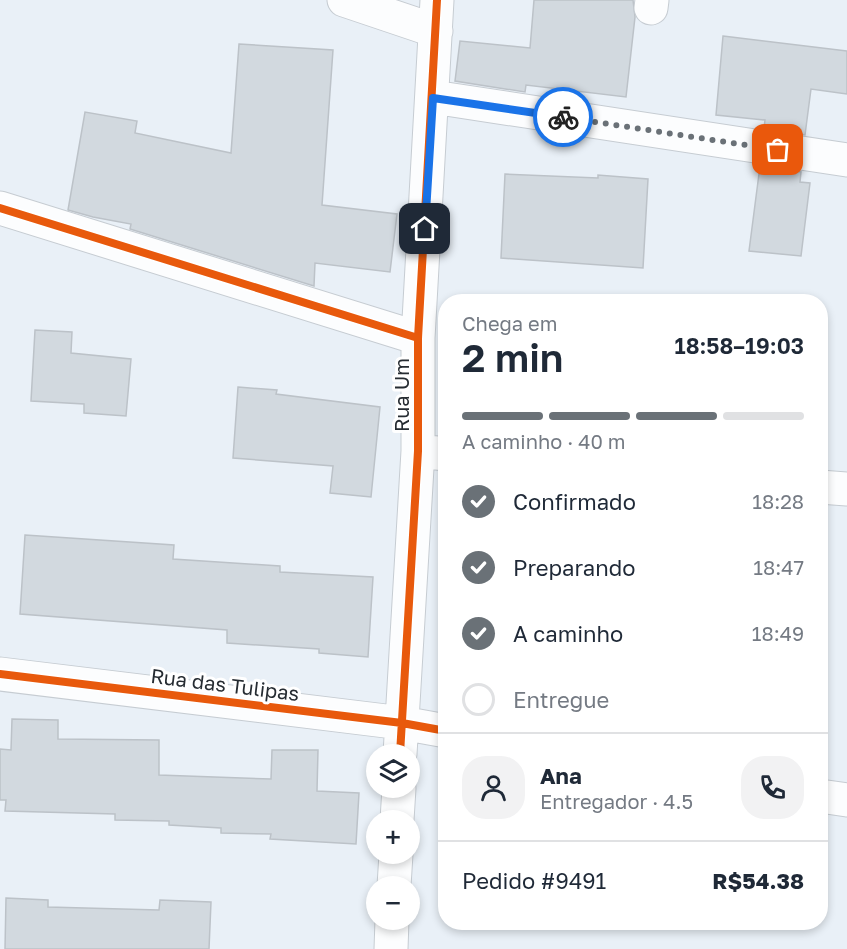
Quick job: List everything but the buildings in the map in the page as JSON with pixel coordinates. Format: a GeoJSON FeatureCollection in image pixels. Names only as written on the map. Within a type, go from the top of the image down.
{"type":"FeatureCollection","features":[{"type":"Feature","properties":{"kind":"street","name":"Rua Um"},"geometry":{"type":"LineString","coordinates":[[344,0],[437,15],[418,338],[432,453],[401,739]]}},
{"type":"Feature","properties":{"kind":"street"},"geometry":{"type":"LineString","coordinates":[[433,98],[847,160]]}},
{"type":"Feature","properties":{"kind":"street"},"geometry":{"type":"LineString","coordinates":[[0,208],[418,338]]}},
{"type":"Feature","properties":{"kind":"street"},"geometry":{"type":"LineString","coordinates":[[828,488],[847,489]]}},
{"type":"Feature","properties":{"kind":"street","name":"Rua das Tulipas"},"geometry":{"type":"LineString","coordinates":[[0,674],[401,739],[438,732]]}},
{"type":"Feature","properties":{"kind":"street"},"geometry":{"type":"LineString","coordinates":[[828,796],[847,800]]}},
{"type":"Feature","properties":{"kind":"street"},"geometry":{"type":"LineString","coordinates":[[391,949],[392,930]]}},
{"type":"Feature","properties":{"kind":"cycle path"},"geometry":{"type":"LineString","coordinates":[[401,744],[418,451],[418,338],[437,0]]}},
{"type":"Feature","properties":{"kind":"cycle path"},"geometry":{"type":"LineString","coordinates":[[0,208],[418,338]]}},
{"type":"Feature","properties":{"kind":"cycle path"},"geometry":{"type":"LineString","coordinates":[[0,674],[402,723],[438,730]]}},
{"type":"Feature","properties":{"kind":"way so far"},"geometry":{"type":"LineString","coordinates":[[563,117],[778,150]]}},
{"type":"Feature","properties":{"kind":"route"},"geometry":{"type":"LineString","coordinates":[[425,229],[433,98],[563,117]]}}]}
